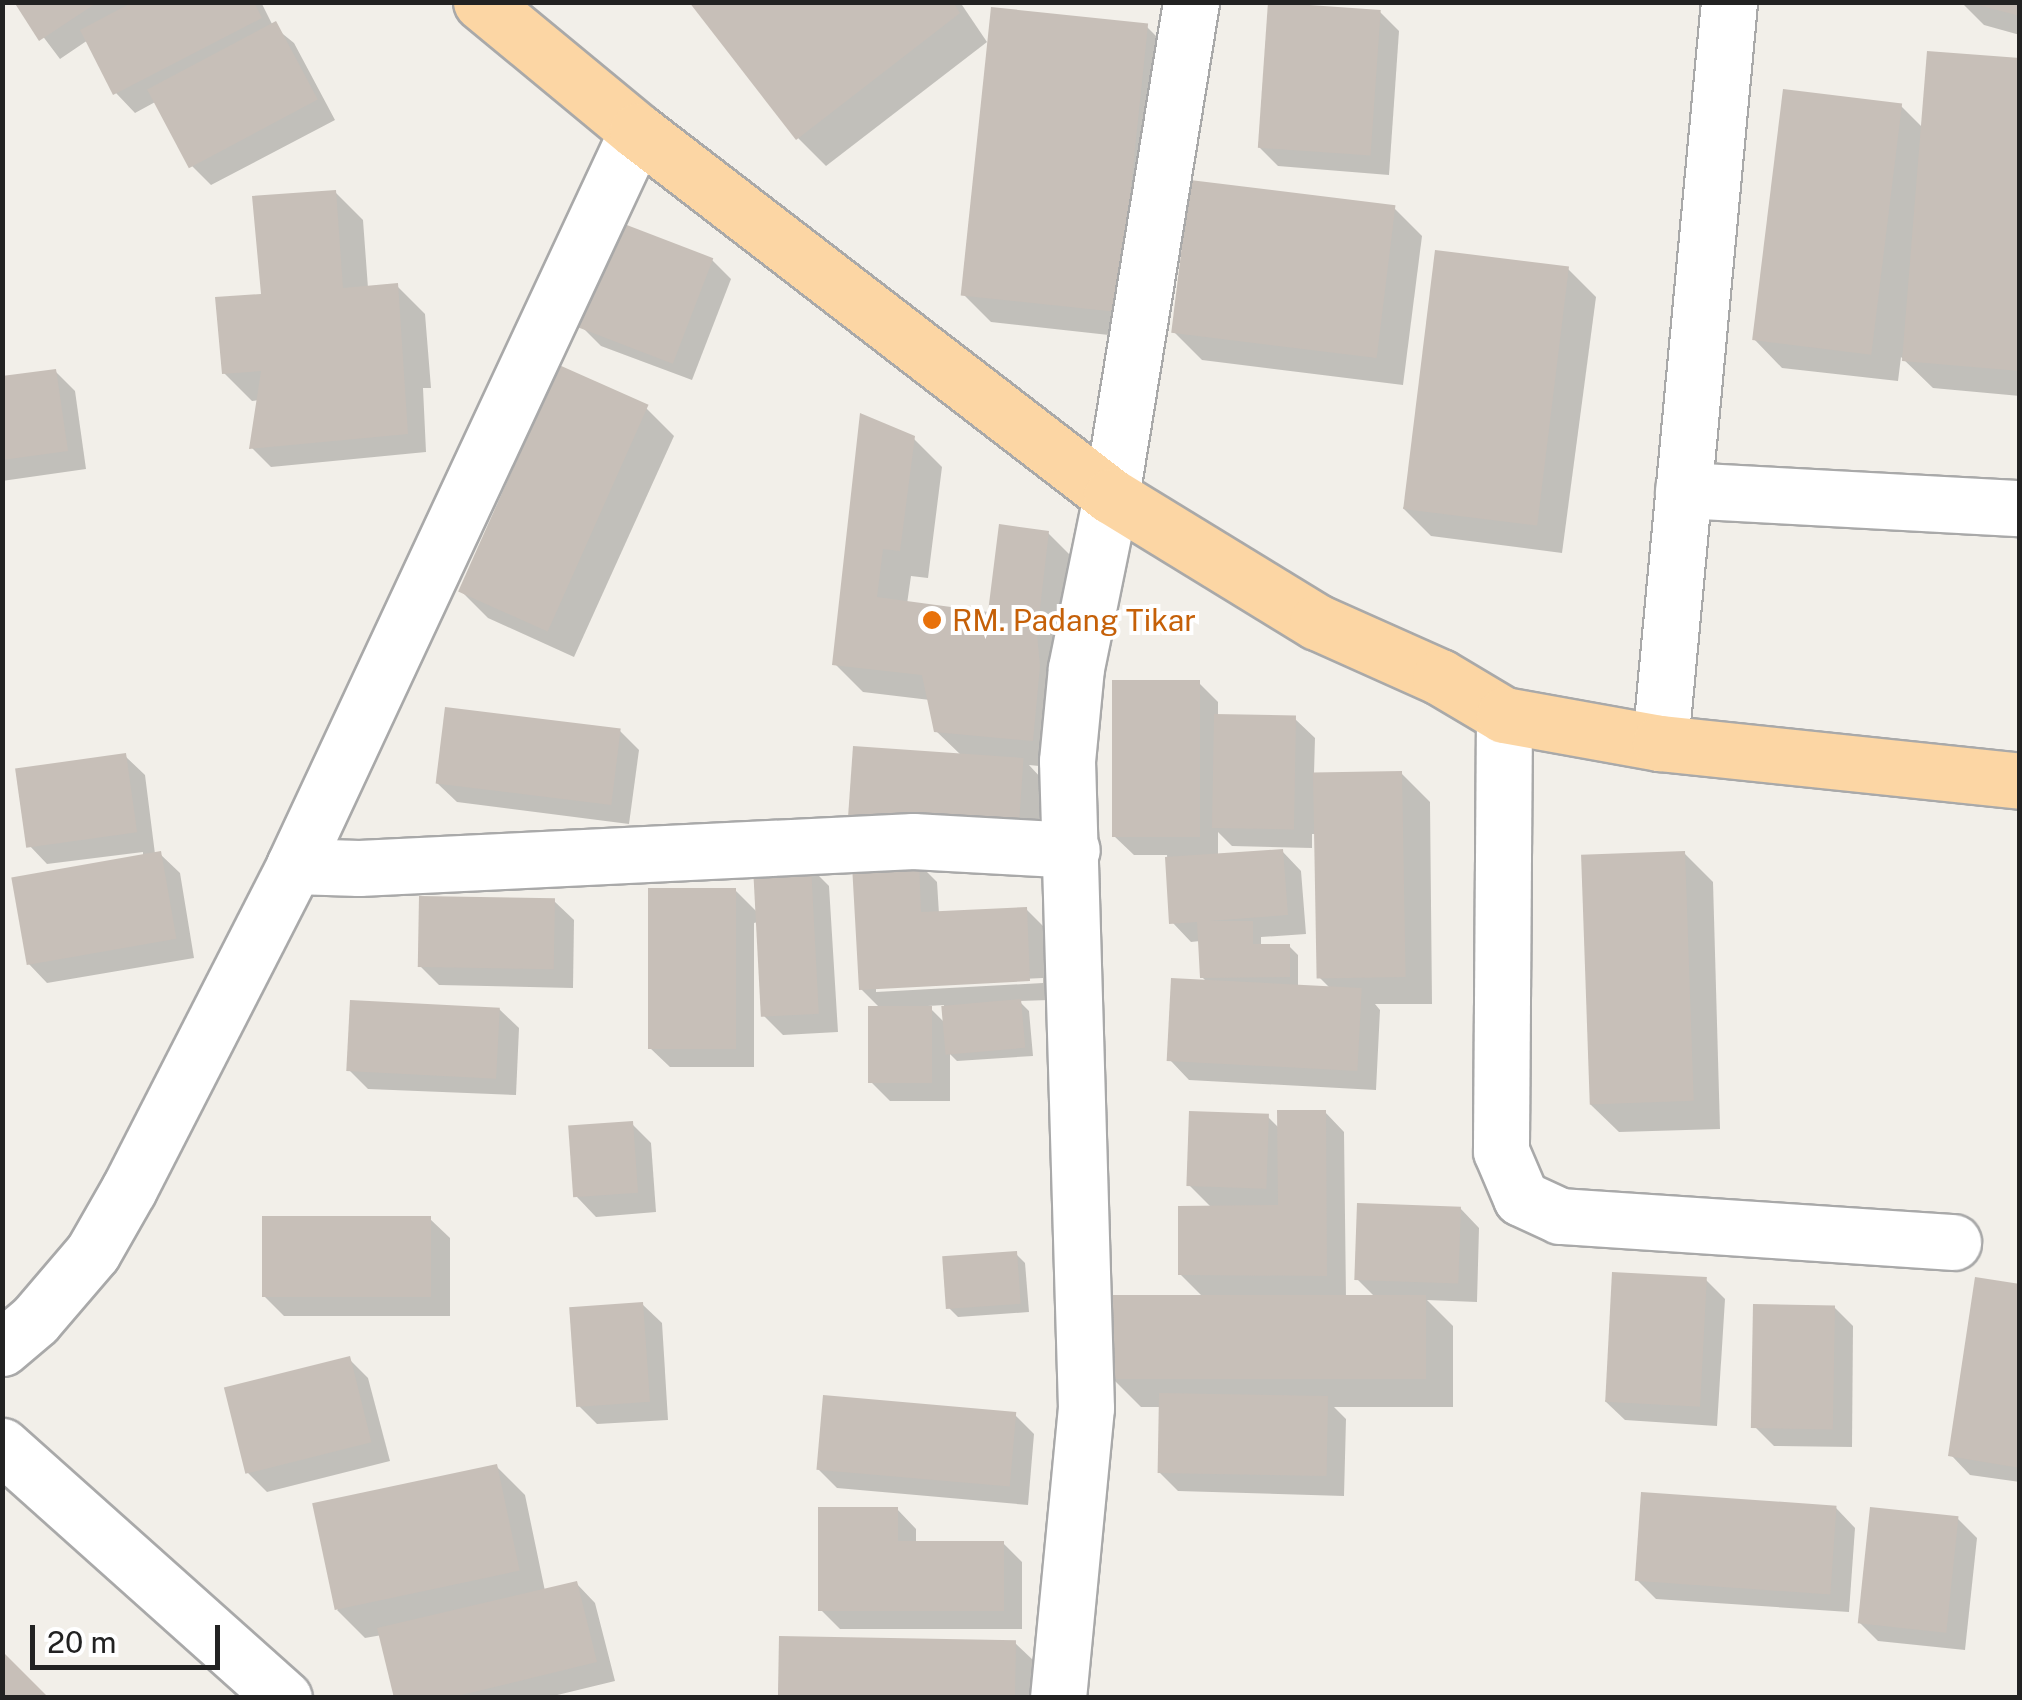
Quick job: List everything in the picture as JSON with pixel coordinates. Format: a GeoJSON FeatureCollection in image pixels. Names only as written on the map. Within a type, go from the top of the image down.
{"type":"FeatureCollection","features":[{"type":"Feature","properties":{"kind":"main road"},"geometry":{"type":"LineString","coordinates":[[480,2],[637,131],[1111,496],[1316,622],[1440,677],[1504,715],[1660,744],[2020,781]]}},
{"type":"Feature","properties":{"kind":"street"},"geometry":{"type":"LineString","coordinates":[[1058,1698],[1086,1408],[1077,1215],[1068,761],[1076,668],[1111,496],[1191,2]]}},
{"type":"Feature","properties":{"kind":"street"},"geometry":{"type":"LineString","coordinates":[[1660,744],[1729,2]]}},
{"type":"Feature","properties":{"kind":"street"},"geometry":{"type":"LineString","coordinates":[[2,1348],[35,1320],[93,1252],[294,866],[637,131]]}},
{"type":"Feature","properties":{"kind":"street"},"geometry":{"type":"LineString","coordinates":[[1684,490],[2020,508]]}},
{"type":"Feature","properties":{"kind":"street"},"geometry":{"type":"LineString","coordinates":[[1504,715],[1501,1151],[1521,1198],[1560,1216],[1953,1242]]}},
{"type":"Feature","properties":{"kind":"street"},"geometry":{"type":"LineString","coordinates":[[294,866],[424,865],[893,842],[1072,850]]}},
{"type":"Feature","properties":{"kind":"street"},"geometry":{"type":"LineString","coordinates":[[2,1446],[284,1698]]}},
{"type":"Feature","properties":{"kind":"building"},"geometry":{"type":"Polygon","coordinates":[[[14,2],[98,2],[39,41],[14,2]]]}},
{"type":"Feature","properties":{"kind":"building"},"geometry":{"type":"Polygon","coordinates":[[[133,2],[254,2],[262,18],[113,95],[80,30],[133,2]]]}},
{"type":"Feature","properties":{"kind":"building"},"geometry":{"type":"Polygon","coordinates":[[[689,2],[953,2],[960,13],[796,140],[689,2]]]}},
{"type":"Feature","properties":{"kind":"building"},"geometry":{"type":"Polygon","coordinates":[[[1268,2],[1381,10],[1371,156],[1258,148],[1268,2]]]}},
{"type":"Feature","properties":{"kind":"building"},"geometry":{"type":"Polygon","coordinates":[[[2020,2],[2020,16],[1974,4],[2020,2]]]}},
{"type":"Feature","properties":{"kind":"building"},"geometry":{"type":"Polygon","coordinates":[[[991,7],[1148,24],[1118,312],[961,295],[991,7]]]}},
{"type":"Feature","properties":{"kind":"building"},"geometry":{"type":"Polygon","coordinates":[[[276,21],[318,100],[189,168],[147,90],[276,21]]]}},
{"type":"Feature","properties":{"kind":"building"},"geometry":{"type":"Polygon","coordinates":[[[1927,51],[2020,58],[2020,371],[1902,361],[1927,51]]]}},
{"type":"Feature","properties":{"kind":"building"},"geometry":{"type":"Polygon","coordinates":[[[1783,89],[1902,104],[1871,355],[1752,340],[1783,89]]]}},
{"type":"Feature","properties":{"kind":"building"},"geometry":{"type":"Polygon","coordinates":[[[1190,180],[1395,205],[1377,358],[1171,333],[1190,180]]]}},
{"type":"Feature","properties":{"kind":"building"},"geometry":{"type":"Polygon","coordinates":[[[336,190],[343,288],[398,283],[408,434],[249,449],[261,371],[222,374],[215,297],[261,294],[252,196],[336,190]]]}},
{"type":"Feature","properties":{"kind":"building"},"geometry":{"type":"Polygon","coordinates":[[[619,222],[713,258],[673,364],[579,327],[619,222]]]}},
{"type":"Feature","properties":{"kind":"building"},"geometry":{"type":"Polygon","coordinates":[[[1435,250],[1569,266],[1537,526],[1403,509],[1435,250]]]}},
{"type":"Feature","properties":{"kind":"building"},"geometry":{"type":"Polygon","coordinates":[[[559,365],[649,405],[548,631],[458,592],[559,365]]]}},
{"type":"Feature","properties":{"kind":"building"},"geometry":{"type":"Polygon","coordinates":[[[56,369],[68,451],[2,460],[2,376],[56,369]]]}},
{"type":"Feature","properties":{"kind":"building"},"geometry":{"type":"Polygon","coordinates":[[[860,413],[915,436],[900,551],[883,549],[877,597],[988,612],[999,524],[1049,531],[1037,634],[1040,666],[1033,741],[934,732],[922,675],[832,665],[860,413]]]}},
{"type":"Feature","properties":{"kind":"building"},"geometry":{"type":"Polygon","coordinates":[[[1112,680],[1200,680],[1200,837],[1112,837],[1112,680]]]}},
{"type":"Feature","properties":{"kind":"building"},"geometry":{"type":"Polygon","coordinates":[[[445,707],[621,729],[611,805],[436,783],[445,707]]]}},
{"type":"Feature","properties":{"kind":"building"},"geometry":{"type":"Polygon","coordinates":[[[1214,714],[1296,715],[1294,829],[1212,828],[1214,714]]]}},
{"type":"Feature","properties":{"kind":"building"},"geometry":{"type":"Polygon","coordinates":[[[853,746],[1024,758],[1018,842],[847,830],[853,746]]]}},
{"type":"Feature","properties":{"kind":"building"},"geometry":{"type":"Polygon","coordinates":[[[126,753],[137,832],[26,848],[15,769],[126,753]]]}},
{"type":"Feature","properties":{"kind":"building"},"geometry":{"type":"Polygon","coordinates":[[[1402,771],[1406,977],[1317,979],[1313,773],[1402,771]]]}},
{"type":"Feature","properties":{"kind":"building"},"geometry":{"type":"Polygon","coordinates":[[[1283,849],[1288,915],[1209,921],[1253,921],[1253,944],[1290,944],[1290,977],[1200,978],[1197,922],[1169,924],[1165,857],[1283,849]]]}},
{"type":"Feature","properties":{"kind":"building"},"geometry":{"type":"Polygon","coordinates":[[[161,851],[176,939],[27,965],[11,877],[161,851]]]}},
{"type":"Feature","properties":{"kind":"building"},"geometry":{"type":"Polygon","coordinates":[[[1685,851],[1694,1101],[1590,1104],[1581,855],[1685,851]]]}},
{"type":"Feature","properties":{"kind":"building"},"geometry":{"type":"Polygon","coordinates":[[[919,860],[921,912],[1027,907],[1030,981],[859,990],[852,865],[919,860]]]}},
{"type":"Feature","properties":{"kind":"building"},"geometry":{"type":"Polygon","coordinates":[[[811,865],[819,1014],[761,1017],[753,868],[811,865]]]}},
{"type":"Feature","properties":{"kind":"building"},"geometry":{"type":"Polygon","coordinates":[[[648,888],[736,888],[736,1049],[648,1049],[648,888]]]}},
{"type":"Feature","properties":{"kind":"building"},"geometry":{"type":"Polygon","coordinates":[[[419,896],[555,898],[554,969],[418,967],[419,896]]]}},
{"type":"Feature","properties":{"kind":"building"},"geometry":{"type":"Polygon","coordinates":[[[1171,978],[1362,988],[1357,1071],[1167,1061],[1171,978]]]}},
{"type":"Feature","properties":{"kind":"building"},"geometry":{"type":"Polygon","coordinates":[[[1021,999],[1025,1048],[946,1055],[941,1006],[1021,999]]]}},
{"type":"Feature","properties":{"kind":"building"},"geometry":{"type":"Polygon","coordinates":[[[350,1000],[500,1008],[496,1079],[346,1071],[350,1000]]]}},
{"type":"Feature","properties":{"kind":"building"},"geometry":{"type":"Polygon","coordinates":[[[868,1006],[932,1006],[932,1083],[868,1083],[868,1006]]]}},
{"type":"Feature","properties":{"kind":"building"},"geometry":{"type":"Polygon","coordinates":[[[1277,1110],[1326,1110],[1327,1276],[1178,1275],[1178,1206],[1278,1205],[1277,1110]]]}},
{"type":"Feature","properties":{"kind":"building"},"geometry":{"type":"Polygon","coordinates":[[[1189,1111],[1269,1114],[1266,1189],[1186,1186],[1189,1111]]]}},
{"type":"Feature","properties":{"kind":"building"},"geometry":{"type":"Polygon","coordinates":[[[633,1121],[638,1193],[573,1197],[568,1126],[633,1121]]]}},
{"type":"Feature","properties":{"kind":"building"},"geometry":{"type":"Polygon","coordinates":[[[1357,1203],[1461,1207],[1458,1284],[1354,1280],[1357,1203]]]}},
{"type":"Feature","properties":{"kind":"building"},"geometry":{"type":"Polygon","coordinates":[[[262,1216],[431,1216],[431,1297],[262,1297],[262,1216]]]}},
{"type":"Feature","properties":{"kind":"building"},"geometry":{"type":"Polygon","coordinates":[[[1017,1251],[1021,1304],[946,1309],[942,1256],[1017,1251]]]}},
{"type":"Feature","properties":{"kind":"building"},"geometry":{"type":"Polygon","coordinates":[[[1612,1272],[1707,1277],[1700,1407],[1605,1402],[1612,1272]]]}},
{"type":"Feature","properties":{"kind":"building"},"geometry":{"type":"Polygon","coordinates":[[[1975,1277],[2020,1284],[2020,1468],[1948,1456],[1975,1277]]]}},
{"type":"Feature","properties":{"kind":"building"},"geometry":{"type":"Polygon","coordinates":[[[1110,1295],[1426,1295],[1426,1379],[1110,1379],[1110,1295]]]}},
{"type":"Feature","properties":{"kind":"building"},"geometry":{"type":"Polygon","coordinates":[[[643,1302],[650,1402],[576,1407],[569,1307],[643,1302]]]}},
{"type":"Feature","properties":{"kind":"building"},"geometry":{"type":"Polygon","coordinates":[[[1753,1304],[1835,1305],[1833,1429],[1751,1428],[1753,1304]]]}},
{"type":"Feature","properties":{"kind":"building"},"geometry":{"type":"Polygon","coordinates":[[[350,1356],[372,1442],[245,1474],[224,1387],[350,1356]]]}},
{"type":"Feature","properties":{"kind":"building"},"geometry":{"type":"Polygon","coordinates":[[[1159,1393],[1328,1396],[1327,1476],[1158,1473],[1159,1393]]]}},
{"type":"Feature","properties":{"kind":"building"},"geometry":{"type":"Polygon","coordinates":[[[823,1395],[1016,1412],[1010,1487],[816,1470],[823,1395]]]}},
{"type":"Feature","properties":{"kind":"building"},"geometry":{"type":"Polygon","coordinates":[[[497,1464],[520,1571],[335,1610],[312,1503],[497,1464]]]}},
{"type":"Feature","properties":{"kind":"building"},"geometry":{"type":"Polygon","coordinates":[[[1641,1492],[1837,1506],[1830,1594],[1635,1581],[1641,1492]]]}},
{"type":"Feature","properties":{"kind":"building"},"geometry":{"type":"Polygon","coordinates":[[[818,1507],[898,1507],[898,1541],[1004,1541],[1004,1611],[818,1611],[818,1507]]]}},
{"type":"Feature","properties":{"kind":"building"},"geometry":{"type":"Polygon","coordinates":[[[1870,1507],[1959,1516],[1946,1633],[1858,1623],[1870,1507]]]}},
{"type":"Feature","properties":{"kind":"building"},"geometry":{"type":"Polygon","coordinates":[[[577,1581],[597,1662],[449,1698],[394,1698],[377,1628],[577,1581]]]}},
{"type":"Feature","properties":{"kind":"building"},"geometry":{"type":"Polygon","coordinates":[[[779,1636],[1016,1640],[1015,1698],[778,1698],[779,1636]]]}},
{"type":"Feature","properties":{"kind":"building"},"geometry":{"type":"Polygon","coordinates":[[[2,1651],[49,1698],[2,1698],[2,1651]]]}},
{"type":"Feature","properties":{"kind":"place","name":"RM. Padang Tikar"},"geometry":{"type":"Point","coordinates":[932,620]}}]}
